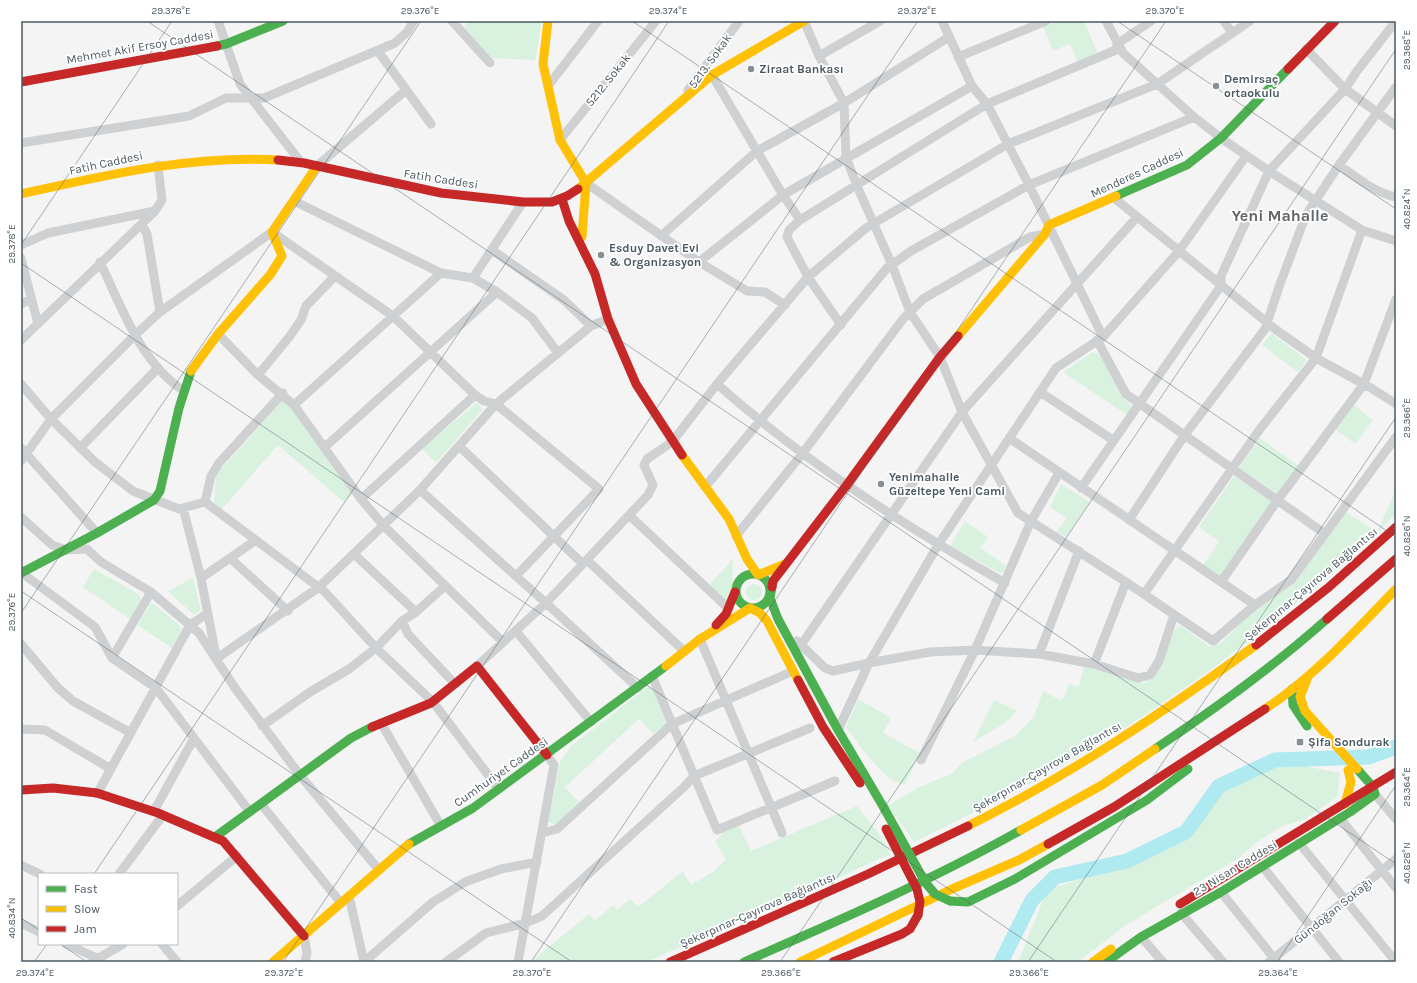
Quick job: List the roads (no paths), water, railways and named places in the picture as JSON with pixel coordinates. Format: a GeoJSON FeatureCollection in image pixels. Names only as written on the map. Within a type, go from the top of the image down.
{"type":"FeatureCollection","features":[{"type":"Feature","properties":{"kind":"main road","name":"Mehmet Akif Ersoy Caddesi"},"geometry":{"type":"LineString","coordinates":[[21,82],[226,44],[283,21]]}},
{"type":"Feature","properties":{"kind":"main road"},"geometry":{"type":"LineString","coordinates":[[548,21],[543,64],[560,140],[586,183],[582,237]]}},
{"type":"Feature","properties":{"kind":"main road","name":"Fatih Caddesi"},"geometry":{"type":"LineString","coordinates":[[21,194],[137,168],[236,157],[300,161],[441,193],[541,203],[564,197],[586,183],[712,75],[804,21]]}},
{"type":"Feature","properties":{"kind":"main road","name":"Menderes Caddesi"},"geometry":{"type":"LineString","coordinates":[[1049,225],[1187,165],[1221,138],[1306,49],[1335,21]]}},
{"type":"Feature","properties":{"kind":"main road"},"geometry":{"type":"LineString","coordinates":[[22,573],[97,533],[154,500],[160,491],[168,452],[184,391],[191,371],[218,334],[270,275],[282,256],[272,232],[317,166]]}},
{"type":"Feature","properties":{"kind":"main road"},"geometry":{"type":"LineString","coordinates":[[564,197],[569,222],[595,274],[608,319],[636,384],[672,442],[729,520],[747,559],[758,575],[767,581],[771,603],[778,619],[881,811],[916,889],[920,902],[918,915],[910,929],[902,934],[832,962]]}},
{"type":"Feature","properties":{"kind":"main road"},"geometry":{"type":"LineString","coordinates":[[564,197],[582,237],[585,254]]}},
{"type":"Feature","properties":{"kind":"main road"},"geometry":{"type":"LineString","coordinates":[[541,203],[569,222]]}},
{"type":"Feature","properties":{"kind":"main road"},"geometry":{"type":"LineString","coordinates":[[750,608],[756,608],[764,604],[773,582],[846,486],[940,357],[1045,234],[1049,225]]}},
{"type":"Feature","properties":{"kind":"main road","name":"Şekerpınar-Çayırova Bağlantısı"},"geometry":{"type":"LineString","coordinates":[[670,962],[879,870],[980,820],[1070,771],[1170,708],[1256,645],[1329,587],[1396,527]]}},
{"type":"Feature","properties":{"kind":"main road"},"geometry":{"type":"LineString","coordinates":[[700,639],[722,619],[729,609],[736,589],[739,567],[736,536]]}},
{"type":"Feature","properties":{"kind":"main road"},"geometry":{"type":"LineString","coordinates":[[744,962],[861,911],[980,854],[1102,785],[1202,718],[1277,662],[1338,612],[1396,560]]}},
{"type":"Feature","properties":{"kind":"main road"},"geometry":{"type":"LineString","coordinates":[[788,562],[780,567],[758,575],[744,576],[736,589],[739,602],[760,613],[767,621],[823,727],[881,811],[925,882],[935,894],[950,901],[968,902],[977,899],[1015,879],[1103,828],[1147,800],[1190,767],[1228,733]]}},
{"type":"Feature","properties":{"kind":"main road"},"geometry":{"type":"LineString","coordinates":[[800,962],[1019,860],[1114,807],[1268,708],[1345,642],[1396,589]]}},
{"type":"Feature","properties":{"kind":"main road","name":"Cumhuriyet Caddesi"},"geometry":{"type":"LineString","coordinates":[[273,962],[412,841],[474,808],[498,788],[547,755],[638,688],[700,639],[750,608]]}},
{"type":"Feature","properties":{"kind":"main road"},"geometry":{"type":"LineString","coordinates":[[215,837],[299,774],[351,738],[367,728],[433,702],[477,666],[547,755]]}},
{"type":"Feature","properties":{"kind":"main road"},"geometry":{"type":"LineString","coordinates":[[1309,673],[1300,697],[1305,711],[1326,741]]}},
{"type":"Feature","properties":{"kind":"main road"},"geometry":{"type":"LineString","coordinates":[[1292,689],[1292,704],[1295,712],[1326,741],[1372,791]]}},
{"type":"Feature","properties":{"kind":"main road"},"geometry":{"type":"LineString","coordinates":[[1268,708],[1287,702],[1298,706],[1305,711]]}},
{"type":"Feature","properties":{"kind":"main road"},"geometry":{"type":"LineString","coordinates":[[1345,804],[1351,782],[1350,767]]}},
{"type":"Feature","properties":{"kind":"main road","name":"23 Nisan Caddesi"},"geometry":{"type":"LineString","coordinates":[[1106,962],[1141,937],[1181,913],[1221,892],[1340,818],[1396,772]]}},
{"type":"Feature","properties":{"kind":"main road"},"geometry":{"type":"LineString","coordinates":[[21,790],[58,788],[98,794],[158,813],[223,841],[304,936]]}},
{"type":"Feature","properties":{"kind":"main road","name":"23 Nisan Caddesi"},"geometry":{"type":"LineString","coordinates":[[1093,962],[1133,933],[1345,804],[1372,791]]}},
{"type":"Feature","properties":{"kind":"street"},"geometry":{"type":"LineString","coordinates":[[218,21],[240,84],[300,161]]}},
{"type":"Feature","properties":{"kind":"street"},"geometry":{"type":"LineString","coordinates":[[21,143],[188,116],[226,98],[264,98],[395,43],[407,32],[414,21]]}},
{"type":"Feature","properties":{"kind":"street"},"geometry":{"type":"LineString","coordinates":[[452,21],[490,63]]}},
{"type":"Feature","properties":{"kind":"street"},"geometry":{"type":"LineString","coordinates":[[548,86],[598,21]]}},
{"type":"Feature","properties":{"kind":"street","name":"5212. Sokak"},"geometry":{"type":"LineString","coordinates":[[560,140],[656,21]]}},
{"type":"Feature","properties":{"kind":"street","name":"5213. Sokak"},"geometry":{"type":"LineString","coordinates":[[680,101],[739,21]]}},
{"type":"Feature","properties":{"kind":"street"},"geometry":{"type":"LineString","coordinates":[[804,21],[819,56],[844,102],[846,157],[873,224],[892,265],[910,312],[940,357],[962,412],[990,465],[1018,513],[1079,551],[1213,641],[1255,605],[1290,580],[1396,437]]}},
{"type":"Feature","properties":{"kind":"street"},"geometry":{"type":"LineString","coordinates":[[819,56],[880,21]]}},
{"type":"Feature","properties":{"kind":"street"},"geometry":{"type":"LineString","coordinates":[[942,21],[972,86],[987,104],[1049,225],[1126,394],[1232,470],[1324,533]]}},
{"type":"Feature","properties":{"kind":"street"},"geometry":{"type":"LineString","coordinates":[[958,57],[1046,21]]}},
{"type":"Feature","properties":{"kind":"street"},"geometry":{"type":"LineString","coordinates":[[1106,21],[1123,53],[1194,117],[1221,138],[1268,171],[1362,230],[1396,241]]}},
{"type":"Feature","properties":{"kind":"street"},"geometry":{"type":"LineString","coordinates":[[841,325],[808,277],[787,237],[789,230],[800,220],[987,104],[1116,50],[1117,44],[1151,21]]}},
{"type":"Feature","properties":{"kind":"street"},"geometry":{"type":"LineString","coordinates":[[1224,21],[1232,33]]}},
{"type":"Feature","properties":{"kind":"street"},"geometry":{"type":"LineString","coordinates":[[477,666],[546,603],[648,495],[652,485],[644,465],[647,459],[672,442],[717,384],[808,277],[873,224],[1008,144],[1156,84],[1250,21]]}},
{"type":"Feature","properties":{"kind":"street"},"geometry":{"type":"LineString","coordinates":[[1081,488],[1220,284],[1268,171],[1345,90],[1357,71],[1396,21]]}},
{"type":"Feature","properties":{"kind":"street"},"geometry":{"type":"LineString","coordinates":[[661,236],[757,151],[844,102],[949,37]]}},
{"type":"Feature","properties":{"kind":"street"},"geometry":{"type":"LineString","coordinates":[[1306,49],[1345,90],[1396,126]]}},
{"type":"Feature","properties":{"kind":"street"},"geometry":{"type":"LineString","coordinates":[[378,51],[431,124]]}},
{"type":"Feature","properties":{"kind":"street"},"geometry":{"type":"LineString","coordinates":[[712,75],[783,195],[800,220]]}},
{"type":"Feature","properties":{"kind":"street"},"geometry":{"type":"LineString","coordinates":[[700,262],[783,195],[846,157],[972,86]]}},
{"type":"Feature","properties":{"kind":"street"},"geometry":{"type":"LineString","coordinates":[[1129,520],[1184,436],[1269,323],[1306,215],[1339,165],[1396,87]]}},
{"type":"Feature","properties":{"kind":"street"},"geometry":{"type":"LineString","coordinates":[[317,166],[406,90]]}},
{"type":"Feature","properties":{"kind":"street"},"geometry":{"type":"LineString","coordinates":[[705,487],[758,421],[892,265],[911,251],[1029,185],[1194,117]]}},
{"type":"Feature","properties":{"kind":"street"},"geometry":{"type":"LineString","coordinates":[[838,730],[869,662],[938,545],[1056,368],[1100,339],[1179,251],[1246,156]]}},
{"type":"Feature","properties":{"kind":"street"},"geometry":{"type":"LineString","coordinates":[[21,340],[100,262],[142,225],[155,211],[162,200],[158,165]]}},
{"type":"Feature","properties":{"kind":"street"},"geometry":{"type":"LineString","coordinates":[[1339,165],[1366,184],[1386,194],[1396,196]]}},
{"type":"Feature","properties":{"kind":"street"},"geometry":{"type":"LineString","coordinates":[[586,183],[661,236],[746,291],[765,292],[785,305]]}},
{"type":"Feature","properties":{"kind":"street"},"geometry":{"type":"LineString","coordinates":[[1113,197],[1257,314],[1316,358],[1364,384],[1396,404]]}},
{"type":"Feature","properties":{"kind":"street"},"geometry":{"type":"LineString","coordinates":[[294,201],[441,273],[473,278],[497,292],[532,318],[558,353]]}},
{"type":"Feature","properties":{"kind":"street"},"geometry":{"type":"LineString","coordinates":[[473,278],[523,202]]}},
{"type":"Feature","properties":{"kind":"street"},"geometry":{"type":"LineString","coordinates":[[21,245],[48,233],[155,211]]}},
{"type":"Feature","properties":{"kind":"street"},"geometry":{"type":"LineString","coordinates":[[801,645],[892,516],[962,412],[1076,283],[1137,217]]}},
{"type":"Feature","properties":{"kind":"street"},"geometry":{"type":"LineString","coordinates":[[142,225],[147,234],[160,312]]}},
{"type":"Feature","properties":{"kind":"street"},"geometry":{"type":"LineString","coordinates":[[1144,594],[1260,429],[1316,358],[1362,230]]}},
{"type":"Feature","properties":{"kind":"street"},"geometry":{"type":"LineString","coordinates":[[97,533],[23,454],[51,420],[134,336],[160,312],[272,232],[393,316],[475,395],[484,401],[496,404],[598,489],[516,576]]}},
{"type":"Feature","properties":{"kind":"street"},"geometry":{"type":"LineString","coordinates":[[736,536],[802,454],[910,312],[923,299],[1030,237],[1045,234]]}},
{"type":"Feature","properties":{"kind":"street"},"geometry":{"type":"LineString","coordinates":[[492,250],[564,300],[591,326]]}},
{"type":"Feature","properties":{"kind":"street"},"geometry":{"type":"LineString","coordinates":[[21,258],[38,324]]}},
{"type":"Feature","properties":{"kind":"street"},"geometry":{"type":"LineString","coordinates":[[100,262],[134,336],[168,380],[184,391]]}},
{"type":"Feature","properties":{"kind":"street"},"geometry":{"type":"LineString","coordinates":[[294,405],[441,273]]}},
{"type":"Feature","properties":{"kind":"street"},"geometry":{"type":"LineString","coordinates":[[258,375],[290,336],[300,320],[306,306],[334,276]]}},
{"type":"Feature","properties":{"kind":"street"},"geometry":{"type":"LineString","coordinates":[[325,447],[497,292]]}},
{"type":"Feature","properties":{"kind":"street"},"geometry":{"type":"LineString","coordinates":[[21,304],[31,299]]}},
{"type":"Feature","properties":{"kind":"street"},"geometry":{"type":"LineString","coordinates":[[1222,582],[1277,501],[1364,384],[1396,300]]}},
{"type":"Feature","properties":{"kind":"street"},"geometry":{"type":"LineString","coordinates":[[216,659],[288,611],[319,588],[420,490],[496,404],[591,326],[608,319]]}},
{"type":"Feature","properties":{"kind":"street"},"geometry":{"type":"LineString","coordinates":[[218,334],[258,375],[282,393],[294,405],[325,447],[360,499],[384,526],[503,642]]}},
{"type":"Feature","properties":{"kind":"street"},"geometry":{"type":"LineString","coordinates":[[80,448],[158,368]]}},
{"type":"Feature","properties":{"kind":"street"},"geometry":{"type":"LineString","coordinates":[[21,384],[51,420],[80,448],[133,492],[179,509],[205,502]]}},
{"type":"Feature","properties":{"kind":"street"},"geometry":{"type":"LineString","coordinates":[[717,384],[758,421],[846,486],[938,545],[1005,583]]}},
{"type":"Feature","properties":{"kind":"street"},"geometry":{"type":"LineString","coordinates":[[1040,392],[1113,440]]}},
{"type":"Feature","properties":{"kind":"street"},"geometry":{"type":"LineString","coordinates":[[205,502],[211,476],[220,463],[282,393]]}},
{"type":"Feature","properties":{"kind":"street"},"geometry":{"type":"LineString","coordinates":[[360,499],[475,395]]}},
{"type":"Feature","properties":{"kind":"street"},"geometry":{"type":"LineString","coordinates":[[1009,438],[1255,605]]}},
{"type":"Feature","properties":{"kind":"street"},"geometry":{"type":"LineString","coordinates":[[460,446],[554,536],[684,651]]}},
{"type":"Feature","properties":{"kind":"street"},"geometry":{"type":"LineString","coordinates":[[921,760],[975,650],[1031,521],[1059,473]]}},
{"type":"Feature","properties":{"kind":"street"},"geometry":{"type":"LineString","coordinates":[[420,490],[638,688]]}},
{"type":"Feature","properties":{"kind":"street"},"geometry":{"type":"LineString","coordinates":[[205,502],[326,592],[376,648],[433,702],[498,788]]}},
{"type":"Feature","properties":{"kind":"street"},"geometry":{"type":"LineString","coordinates":[[183,508],[201,578],[216,659]]}},
{"type":"Feature","properties":{"kind":"street"},"geometry":{"type":"LineString","coordinates":[[629,515],[729,609]]}},
{"type":"Feature","properties":{"kind":"street"},"geometry":{"type":"LineString","coordinates":[[21,517],[52,545],[66,550],[87,549],[101,562],[151,592],[190,624],[199,633],[262,726],[299,774],[379,870]]}},
{"type":"Feature","properties":{"kind":"street"},"geometry":{"type":"LineString","coordinates":[[201,578],[256,540]]}},
{"type":"Feature","properties":{"kind":"street"},"geometry":{"type":"LineString","coordinates":[[1039,654],[1079,551]]}},
{"type":"Feature","properties":{"kind":"street"},"geometry":{"type":"LineString","coordinates":[[354,555],[416,612]]}},
{"type":"Feature","properties":{"kind":"street"},"geometry":{"type":"LineString","coordinates":[[230,558],[288,611]]}},
{"type":"Feature","properties":{"kind":"street"},"geometry":{"type":"LineString","coordinates":[[22,573],[95,627],[112,658],[156,688],[193,740],[250,812]]}},
{"type":"Feature","properties":{"kind":"street"},"geometry":{"type":"LineString","coordinates":[[1094,664],[1126,582]]}},
{"type":"Feature","properties":{"kind":"street"},"geometry":{"type":"LineString","coordinates":[[262,726],[310,692],[349,669],[376,648],[402,621],[416,612],[445,586]]}},
{"type":"Feature","properties":{"kind":"street"},"geometry":{"type":"LineString","coordinates":[[112,658],[151,592]]}},
{"type":"Feature","properties":{"kind":"street"},"geometry":{"type":"LineString","coordinates":[[98,794],[190,624],[208,613]]}},
{"type":"Feature","properties":{"kind":"street"},"geometry":{"type":"LineString","coordinates":[[778,619],[801,645],[825,668],[833,672],[869,662],[930,652],[975,650],[1039,654],[1094,664],[1138,678],[1150,675],[1159,661],[1174,615]]}},
{"type":"Feature","properties":{"kind":"street"},"geometry":{"type":"LineString","coordinates":[[402,621],[408,634],[455,684]]}},
{"type":"Feature","properties":{"kind":"street"},"geometry":{"type":"LineString","coordinates":[[516,631],[591,722]]}},
{"type":"Feature","properties":{"kind":"street"},"geometry":{"type":"LineString","coordinates":[[700,639],[782,833]]}},
{"type":"Feature","properties":{"kind":"street"},"geometry":{"type":"LineString","coordinates":[[21,644],[58,688],[73,700],[131,733]]}},
{"type":"Feature","properties":{"kind":"street"},"geometry":{"type":"LineString","coordinates":[[542,834],[557,829],[672,724],[793,671]]}},
{"type":"Feature","properties":{"kind":"street"},"geometry":{"type":"LineString","coordinates":[[652,676],[717,830],[835,781]]}},
{"type":"Feature","properties":{"kind":"street"},"geometry":{"type":"LineString","coordinates":[[381,723],[441,826]]}},
{"type":"Feature","properties":{"kind":"street"},"geometry":{"type":"LineString","coordinates":[[446,962],[457,952],[486,933],[526,923],[542,916],[684,787],[694,776],[810,728]]}},
{"type":"Feature","properties":{"kind":"street"},"geometry":{"type":"LineString","coordinates":[[21,729],[45,730],[112,769]]}},
{"type":"Feature","properties":{"kind":"street"},"geometry":{"type":"LineString","coordinates":[[120,873],[158,813],[193,740]]}},
{"type":"Feature","properties":{"kind":"street"},"geometry":{"type":"LineString","coordinates":[[518,962],[554,765],[547,755]]}},
{"type":"Feature","properties":{"kind":"street"},"geometry":{"type":"LineString","coordinates":[[1372,791],[1396,820]]}},
{"type":"Feature","properties":{"kind":"street"},"geometry":{"type":"LineString","coordinates":[[261,804],[341,903]]}},
{"type":"Feature","properties":{"kind":"street"},"geometry":{"type":"LineString","coordinates":[[1340,818],[1396,888]]}},
{"type":"Feature","properties":{"kind":"street"},"geometry":{"type":"LineString","coordinates":[[1299,843],[1396,962]]}},
{"type":"Feature","properties":{"kind":"street"},"geometry":{"type":"LineString","coordinates":[[178,905],[237,856]]}},
{"type":"Feature","properties":{"kind":"street","name":"Gündoğan Sokağı"},"geometry":{"type":"LineString","coordinates":[[1274,961],[1396,859]]}},
{"type":"Feature","properties":{"kind":"street"},"geometry":{"type":"LineString","coordinates":[[350,896],[364,962],[433,902],[465,882],[502,869],[537,862]]}},
{"type":"Feature","properties":{"kind":"street"},"geometry":{"type":"LineString","coordinates":[[21,866],[38,873]]}},
{"type":"Feature","properties":{"kind":"street"},"geometry":{"type":"LineString","coordinates":[[1262,866],[1339,962]]}},
{"type":"Feature","properties":{"kind":"street"},"geometry":{"type":"LineString","coordinates":[[1221,892],[1274,961]]}},
{"type":"Feature","properties":{"kind":"street"},"geometry":{"type":"LineString","coordinates":[[1181,913],[1223,962]]}},
{"type":"Feature","properties":{"kind":"street"},"geometry":{"type":"LineString","coordinates":[[21,924],[38,932]]}},
{"type":"Feature","properties":{"kind":"street"},"geometry":{"type":"LineString","coordinates":[[304,936],[307,953],[305,962]]}},
{"type":"Feature","properties":{"kind":"street"},"geometry":{"type":"LineString","coordinates":[[1141,937],[1163,962]]}},
{"type":"Feature","properties":{"kind":"street"},"geometry":{"type":"LineString","coordinates":[[68,945],[95,960],[121,945]]}},
{"type":"Feature","properties":{"kind":"street"},"geometry":{"type":"LineString","coordinates":[[163,945],[173,960]]}},
{"type":"Feature","properties":{"kind":"waterway"},"geometry":{"type":"LineString","coordinates":[[1001,962],[1032,900],[1055,877],[1127,861],[1186,832],[1219,786],[1275,760],[1369,757],[1396,747]]}},
{"type":"Feature","properties":{"kind":"place","name":"Ziraat Bankası"},"geometry":{"type":"Point","coordinates":[751,69]}},
{"type":"Feature","properties":{"kind":"place","name":"Demirsaç ortaokulu"},"geometry":{"type":"Point","coordinates":[1216,86]}},
{"type":"Feature","properties":{"kind":"place","name":"Esduy Davet Evi & Organizasyon"},"geometry":{"type":"Point","coordinates":[601,255]}},
{"type":"Feature","properties":{"kind":"place","name":"Yenimahalle Güzeltepe Yeni Cami"},"geometry":{"type":"Point","coordinates":[881,484]}},
{"type":"Feature","properties":{"kind":"place","name":"Şifa Sondurak"},"geometry":{"type":"Point","coordinates":[1300,742]}},
{"type":"Feature","properties":{"kind":"district","name":"Yeni Mahalle"},"geometry":{"type":"Point","coordinates":[1280,215]}}]}
